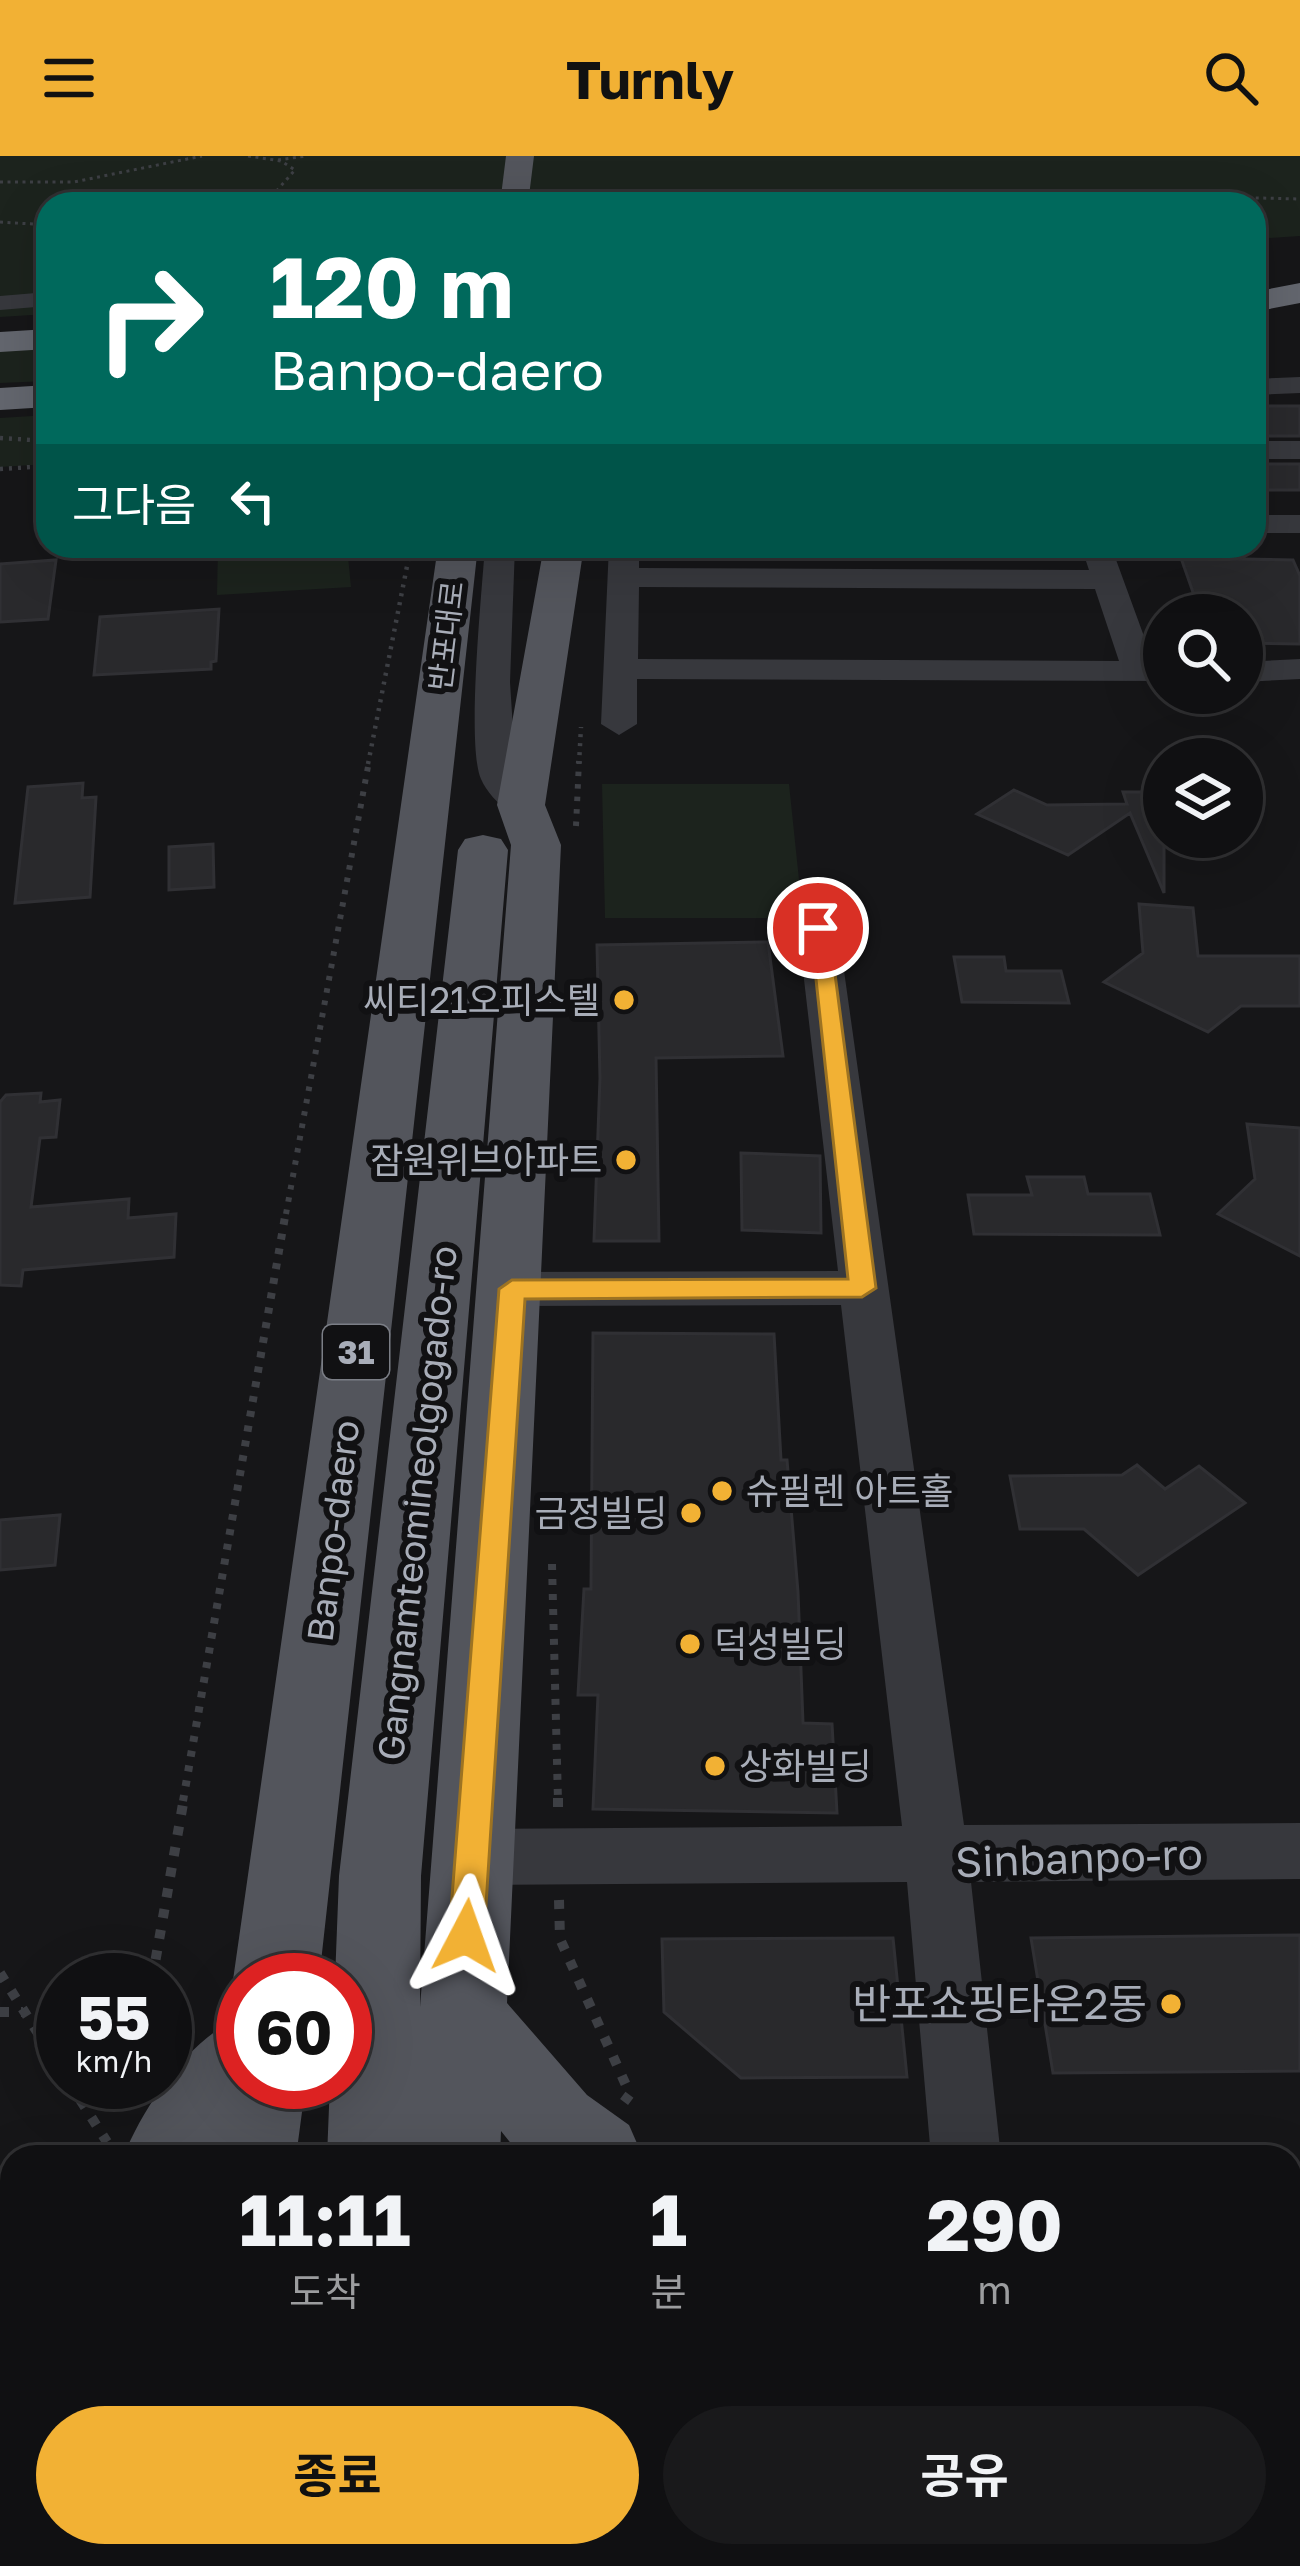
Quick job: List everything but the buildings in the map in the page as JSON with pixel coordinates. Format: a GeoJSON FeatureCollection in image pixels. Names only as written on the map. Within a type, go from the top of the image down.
{"type":"FeatureCollection","features":[{"type":"Feature","properties":{"kind":"highway"},"geometry":{"type":"LineString","coordinates":[[1266,300],[1300,293]]}},
{"type":"Feature","properties":{"kind":"highway"},"geometry":{"type":"LineString","coordinates":[[1266,329],[1300,326]]}},
{"type":"Feature","properties":{"kind":"highway"},"geometry":{"type":"LineString","coordinates":[[0,336],[36,334]]}},
{"type":"Feature","properties":{"kind":"highway"},"geometry":{"type":"LineString","coordinates":[[0,388],[36,386]]}},
{"type":"Feature","properties":{"kind":"highway"},"geometry":{"type":"LineString","coordinates":[[0,399],[36,397]]}},
{"type":"Feature","properties":{"kind":"highway"},"geometry":{"type":"LineString","coordinates":[[0,411],[36,409]]}},
{"type":"Feature","properties":{"kind":"main road"},"geometry":{"type":"LineString","coordinates":[[516,192],[520,156]]}},
{"type":"Feature","properties":{"kind":"main road","name":"반포대로"},"geometry":{"type":"LineString","coordinates":[[439,704],[457,558]]}},
{"type":"Feature","properties":{"kind":"main road","name":"31"},"geometry":{"type":"LineString","coordinates":[[502,828],[561,558]]}},
{"type":"Feature","properties":{"kind":"main road","name":"31"},"geometry":{"type":"LineString","coordinates":[[439,704],[452,747],[461,812],[536,845],[474,1297],[472,1857],[455,2145]]}},
{"type":"Feature","properties":{"kind":"main road","name":"Banpo-daero"},"geometry":{"type":"LineString","coordinates":[[279,1953],[439,704]]}},
{"type":"Feature","properties":{"kind":"main road","name":"Gangnamteomineolgogado-ro"},"geometry":{"type":"LineString","coordinates":[[374,2145],[380,1876],[474,1297]]}},
{"type":"Feature","properties":{"kind":"main road"},"geometry":{"type":"LineString","coordinates":[[461,2015],[555,2127],[613,2126]]}},
{"type":"Feature","properties":{"kind":"main road"},"geometry":{"type":"LineString","coordinates":[[144,2145],[216,2082]]}},
{"type":"Feature","properties":{"kind":"main road"},"geometry":{"type":"LineString","coordinates":[[252,2145],[257,2109]]}},
{"type":"Feature","properties":{"kind":"street"},"geometry":{"type":"LineString","coordinates":[[0,303],[36,300]]}},
{"type":"Feature","properties":{"kind":"street"},"geometry":{"type":"LineString","coordinates":[[1266,386],[1300,385]]}},
{"type":"Feature","properties":{"kind":"street"},"geometry":{"type":"LineString","coordinates":[[1266,450],[1300,451]]}},
{"type":"Feature","properties":{"kind":"street"},"geometry":{"type":"LineString","coordinates":[[1266,524],[1300,524]]}},
{"type":"Feature","properties":{"kind":"street"},"geometry":{"type":"LineString","coordinates":[[499,558],[494,599],[502,828]]}},
{"type":"Feature","properties":{"kind":"street"},"geometry":{"type":"LineString","coordinates":[[1100,558],[1143,652]]}},
{"type":"Feature","properties":{"kind":"street"},"geometry":{"type":"LineString","coordinates":[[619,724],[624,562],[1108,580]]}},
{"type":"Feature","properties":{"kind":"street"},"geometry":{"type":"LineString","coordinates":[[439,704],[494,599]]}},
{"type":"Feature","properties":{"kind":"street"},"geometry":{"type":"LineString","coordinates":[[623,669],[1143,671]]}},
{"type":"Feature","properties":{"kind":"street"},"geometry":{"type":"LineString","coordinates":[[1263,671],[1300,669]]}},
{"type":"Feature","properties":{"kind":"street"},"geometry":{"type":"LineString","coordinates":[[472,1857],[938,1856],[818,928]]}},
{"type":"Feature","properties":{"kind":"street"},"geometry":{"type":"LineString","coordinates":[[474,1297],[862,1288]]}},
{"type":"Feature","properties":{"kind":"street","name":"Sinbanpo-ro"},"geometry":{"type":"LineString","coordinates":[[964,2145],[938,1856],[1300,1851]]}},
{"type":"Feature","properties":{"kind":"path"},"geometry":{"type":"LineString","coordinates":[[0,182],[74,182],[202,156]]}},
{"type":"Feature","properties":{"kind":"path"},"geometry":{"type":"LineString","coordinates":[[248,156],[277,160],[307,156]]}},
{"type":"Feature","properties":{"kind":"path"},"geometry":{"type":"LineString","coordinates":[[276,192],[295,170],[277,160]]}},
{"type":"Feature","properties":{"kind":"path"},"geometry":{"type":"LineString","coordinates":[[1266,199],[1300,200]]}},
{"type":"Feature","properties":{"kind":"path"},"geometry":{"type":"LineString","coordinates":[[0,220],[36,222]]}},
{"type":"Feature","properties":{"kind":"path"},"geometry":{"type":"LineString","coordinates":[[0,438],[36,440]]}},
{"type":"Feature","properties":{"kind":"path"},"geometry":{"type":"LineString","coordinates":[[0,469],[36,467]]}},
{"type":"Feature","properties":{"kind":"path"},"geometry":{"type":"LineString","coordinates":[[157,1953],[331,953],[409,558]]}},
{"type":"Feature","properties":{"kind":"path"},"geometry":{"type":"LineString","coordinates":[[559,1856],[560,1939],[613,2126]]}},
{"type":"Feature","properties":{"kind":"path"},"geometry":{"type":"LineString","coordinates":[[0,1973],[36,2030]]}},
{"type":"Feature","properties":{"kind":"path"},"geometry":{"type":"LineString","coordinates":[[0,2012],[25,2012]]}},
{"type":"Feature","properties":{"kind":"path"},"geometry":{"type":"LineString","coordinates":[[96,2109],[133,2145]]}},
{"type":"Feature","properties":{"kind":"shaded area"},"geometry":{"type":"Polygon","coordinates":[[[0,156],[1300,156],[1300,236],[1266,238],[1266,192],[36,192],[36,315],[0,317],[0,156]]]}},
{"type":"Feature","properties":{"kind":"shaded area"},"geometry":{"type":"Polygon","coordinates":[[[36,347],[36,382],[0,383],[0,349],[36,347]]]}},
{"type":"Feature","properties":{"kind":"shaded area"},"geometry":{"type":"Polygon","coordinates":[[[36,416],[36,465],[0,467],[0,418],[36,416]]]}},
{"type":"Feature","properties":{"kind":"shaded area"},"geometry":{"type":"Polygon","coordinates":[[[218,558],[348,558],[351,587],[217,595],[218,558]]]}},
{"type":"Feature","properties":{"kind":"shaded area"},"geometry":{"type":"Polygon","coordinates":[[[602,784],[789,784],[803,918],[605,918],[602,784]]]}},
{"type":"Feature","properties":{"kind":"place","name":"씨티21오피스텔"},"geometry":{"type":"Point","coordinates":[624,1000]}},
{"type":"Feature","properties":{"kind":"place","name":"잠원위브아파트"},"geometry":{"type":"Point","coordinates":[626,1160]}},
{"type":"Feature","properties":{"kind":"place","name":"슈필렌 아트홀"},"geometry":{"type":"Point","coordinates":[722,1491]}},
{"type":"Feature","properties":{"kind":"place","name":"금정빌딩"},"geometry":{"type":"Point","coordinates":[691,1513]}},
{"type":"Feature","properties":{"kind":"place","name":"덕성빌딩"},"geometry":{"type":"Point","coordinates":[690,1644]}},
{"type":"Feature","properties":{"kind":"place","name":"상화빌딩"},"geometry":{"type":"Point","coordinates":[715,1766]}},
{"type":"Feature","properties":{"kind":"place","name":"반포쇼핑타운2동"},"geometry":{"type":"Point","coordinates":[1171,2004]}},
{"type":"Feature","properties":{"kind":"route"},"geometry":{"type":"LineString","coordinates":[[466,1936],[512,1289],[862,1288],[818,928]]}}]}
